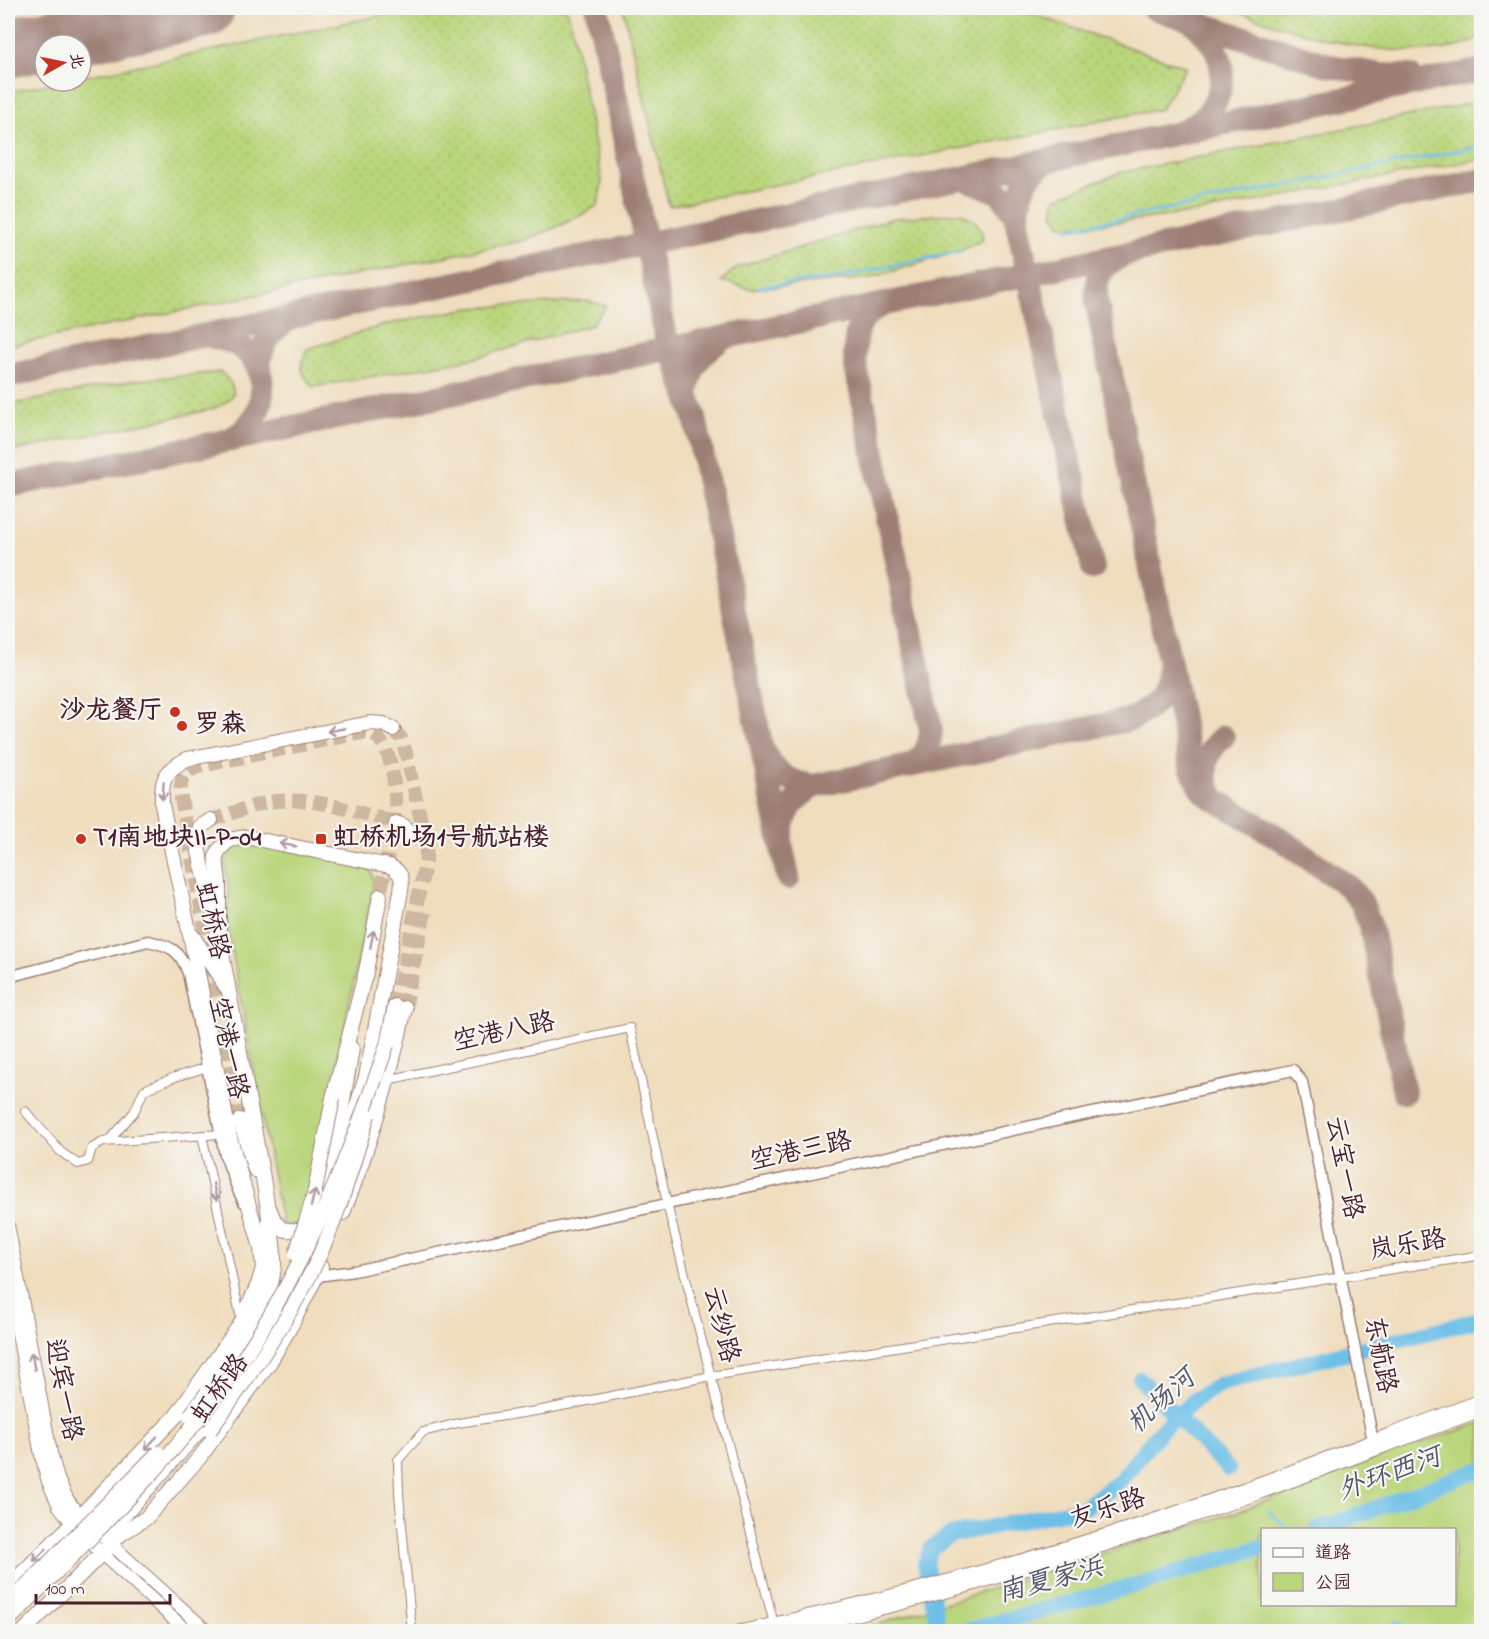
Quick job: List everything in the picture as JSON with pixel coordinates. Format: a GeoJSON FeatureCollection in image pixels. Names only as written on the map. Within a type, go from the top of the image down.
{"type":"FeatureCollection","features":[{"type":"Feature","properties":{"kind":"main road","name":"虹桥路"},"geometry":{"type":"LineString","coordinates":[[260,1277],[261,1248],[230,1138],[162,805],[163,779],[169,770],[187,759],[370,723],[382,724],[393,729]]}},
{"type":"Feature","properties":{"kind":"main road","name":"虹桥路"},"geometry":{"type":"LineString","coordinates":[[8,1587],[176,1416],[241,1323],[260,1277],[268,1241],[269,1216],[256,1132],[219,937],[199,852],[197,836],[200,827],[210,820]]}},
{"type":"Feature","properties":{"kind":"main road"},"geometry":{"type":"LineString","coordinates":[[396,823],[404,826],[415,837]]}},
{"type":"Feature","properties":{"kind":"main road"},"geometry":{"type":"LineString","coordinates":[[117,1532],[234,1384],[304,1263],[366,1077],[402,876],[390,866],[246,837],[229,840],[219,850],[216,857],[219,884],[219,937]]}},
{"type":"Feature","properties":{"kind":"main road"},"geometry":{"type":"LineString","coordinates":[[265,1194],[274,1220],[281,1229],[302,1230],[311,1226],[323,1209],[380,896]]}},
{"type":"Feature","properties":{"kind":"main road"},"geometry":{"type":"LineString","coordinates":[[188,928],[229,993]]}},
{"type":"Feature","properties":{"kind":"main road"},"geometry":{"type":"LineString","coordinates":[[261,1330],[297,1252],[308,1221],[333,1098],[367,967]]}},
{"type":"Feature","properties":{"kind":"main road"},"geometry":{"type":"LineString","coordinates":[[384,984],[382,1030],[387,1080]]}},
{"type":"Feature","properties":{"kind":"main road","name":"虹桥路"},"geometry":{"type":"LineString","coordinates":[[23,1632],[106,1549],[117,1532],[210,1430],[261,1358],[313,1269],[329,1232],[380,1078],[387,1045],[400,1007],[387,1080],[356,1180],[317,1276],[270,1362],[200,1457],[146,1518],[117,1532]]}},
{"type":"Feature","properties":{"kind":"main road"},"geometry":{"type":"LineString","coordinates":[[8,1621],[150,1475],[179,1442],[220,1392],[261,1330],[314,1235],[363,1113],[387,1045]]}},
{"type":"Feature","properties":{"kind":"main road"},"geometry":{"type":"LineString","coordinates":[[8,1604],[151,1460],[186,1421],[235,1355],[268,1296],[272,1278],[273,1248],[269,1216],[240,1120],[253,1219]]}},
{"type":"Feature","properties":{"kind":"main road","name":"迎宾一路"},"geometry":{"type":"LineString","coordinates":[[8,1225],[51,1453],[58,1479],[76,1519]]}},
{"type":"Feature","properties":{"kind":"main road"},"geometry":{"type":"LineString","coordinates":[[235,1355],[255,1306],[260,1277]]}},
{"type":"Feature","properties":{"kind":"main road","name":"迎宾一路"},"geometry":{"type":"LineString","coordinates":[[8,1281],[48,1482],[59,1506],[76,1519],[106,1549]]}},
{"type":"Feature","properties":{"kind":"main road","name":"友乐路"},"geometry":{"type":"LineString","coordinates":[[1374,1445],[1482,1400]]}},
{"type":"Feature","properties":{"kind":"main road","name":"友乐路"},"geometry":{"type":"LineString","coordinates":[[740,1631],[777,1629],[1059,1550],[1482,1410]]}},
{"type":"Feature","properties":{"kind":"main road"},"geometry":{"type":"LineString","coordinates":[[106,1549],[188,1632]]}},
{"type":"Feature","properties":{"kind":"main road"},"geometry":{"type":"LineString","coordinates":[[106,1549],[208,1632]]}},
{"type":"Feature","properties":{"kind":"street","name":"空港一路"},"geometry":{"type":"LineString","coordinates":[[8,977],[148,941],[166,945],[175,950],[184,960],[225,1155],[237,1190],[253,1219]]}},
{"type":"Feature","properties":{"kind":"street","name":"空港八路"},"geometry":{"type":"LineString","coordinates":[[387,1080],[630,1028]]}},
{"type":"Feature","properties":{"kind":"street","name":"云纱路"},"geometry":{"type":"LineString","coordinates":[[630,1028],[667,1204],[777,1629]]}},
{"type":"Feature","properties":{"kind":"street"},"geometry":{"type":"LineString","coordinates":[[109,1141],[134,1112],[144,1090],[208,1067]]}},
{"type":"Feature","properties":{"kind":"street","name":"空港三路"},"geometry":{"type":"LineString","coordinates":[[317,1276],[354,1271],[1293,1070]]}},
{"type":"Feature","properties":{"kind":"street","name":"云宝一路"},"geometry":{"type":"LineString","coordinates":[[1293,1070],[1302,1082],[1342,1278]]}},
{"type":"Feature","properties":{"kind":"street"},"geometry":{"type":"LineString","coordinates":[[25,1111],[61,1152],[78,1164],[88,1161],[92,1148],[98,1143],[221,1134]]}},
{"type":"Feature","properties":{"kind":"street"},"geometry":{"type":"LineString","coordinates":[[202,1135],[241,1311],[241,1323]]}},
{"type":"Feature","properties":{"kind":"street","name":"岚乐路"},"geometry":{"type":"LineString","coordinates":[[412,1632],[398,1460],[423,1432],[711,1376],[1482,1255]]}},
{"type":"Feature","properties":{"kind":"street","name":"东航路"},"geometry":{"type":"LineString","coordinates":[[1342,1278],[1374,1445]]}},
{"type":"Feature","properties":{"kind":"street","name":"东航路"},"geometry":{"type":"LineString","coordinates":[[1368,1421],[1374,1445]]}},
{"type":"Feature","properties":{"kind":"green space"},"geometry":{"type":"Polygon","coordinates":[[[418,8],[565,8],[573,32],[602,181],[598,205],[561,225],[521,241],[8,346],[8,92],[33,87],[33,93],[93,93],[93,75],[418,8]]]}},
{"type":"Feature","properties":{"kind":"green space"},"geometry":{"type":"Polygon","coordinates":[[[623,8],[1015,8],[1186,67],[1161,109],[669,206],[623,8]]]}},
{"type":"Feature","properties":{"kind":"green space"},"geometry":{"type":"Polygon","coordinates":[[[1226,8],[1481,8],[1481,34],[1466,44],[1436,50],[1382,49],[1329,40],[1226,8]]]}},
{"type":"Feature","properties":{"kind":"green space"},"geometry":{"type":"Polygon","coordinates":[[[1473,103],[1481,104],[1481,159],[1200,212],[1085,226],[1060,225],[1053,213],[1056,198],[1119,173],[1473,103]]]}},
{"type":"Feature","properties":{"kind":"green space"},"geometry":{"type":"Polygon","coordinates":[[[961,213],[976,223],[981,230],[983,240],[960,251],[870,278],[751,289],[721,281],[738,267],[894,218],[961,213]]]}},
{"type":"Feature","properties":{"kind":"green space"},"geometry":{"type":"Polygon","coordinates":[[[587,301],[606,306],[591,325],[472,359],[313,387],[302,369],[302,360],[307,349],[387,324],[470,308],[587,301]]]}},
{"type":"Feature","properties":{"kind":"green space"},"geometry":{"type":"Polygon","coordinates":[[[221,372],[231,384],[233,394],[227,401],[213,409],[8,452],[8,405],[135,380],[221,372]]]}},
{"type":"Feature","properties":{"kind":"green space"},"geometry":{"type":"Polygon","coordinates":[[[250,841],[365,866],[372,873],[374,884],[304,1222],[282,1227],[227,924],[229,891],[225,865],[231,848],[250,841]]]}},
{"type":"Feature","properties":{"kind":"green space"},"geometry":{"type":"Polygon","coordinates":[[[1481,1423],[1481,1631],[843,1631],[879,1624],[1239,1511],[1381,1456],[1481,1423]]]}},
{"type":"Feature","properties":{"kind":"waterway"},"geometry":{"type":"LineString","coordinates":[[1068,229],[1482,146]]}},
{"type":"Feature","properties":{"kind":"waterway"},"geometry":{"type":"LineString","coordinates":[[758,287],[836,278],[960,251]]}},
{"type":"Feature","properties":{"kind":"waterway","name":"机场河"},"geometry":{"type":"LineString","coordinates":[[929,1581],[925,1564],[931,1548],[951,1535],[1083,1508],[1119,1482],[1159,1432],[1196,1399],[1220,1384],[1482,1319]]}},
{"type":"Feature","properties":{"kind":"waterway"},"geometry":{"type":"LineString","coordinates":[[1140,1379],[1228,1469]]}},
{"type":"Feature","properties":{"kind":"waterway","name":"外环西河"},"geometry":{"type":"LineString","coordinates":[[1322,1528],[1482,1469]]}},
{"type":"Feature","properties":{"kind":"waterway"},"geometry":{"type":"LineString","coordinates":[[1269,1511],[1287,1528]]}},
{"type":"Feature","properties":{"kind":"waterway","name":"南夏家浜"},"geometry":{"type":"LineString","coordinates":[[962,1632],[1154,1580],[1261,1547]]}},
{"type":"Feature","properties":{"kind":"waterway","name":"机场河"},"geometry":{"type":"LineString","coordinates":[[931,1592],[939,1632]]}},
{"type":"Feature","properties":{"kind":"waterway"},"geometry":{"type":"LineString","coordinates":[[1395,1621],[1421,1632]]}},
{"type":"Feature","properties":{"kind":"taxiway"},"geometry":{"type":"LineString","coordinates":[[597,8],[666,337],[695,418],[788,878]]}},
{"type":"Feature","properties":{"kind":"taxiway"},"geometry":{"type":"LineString","coordinates":[[1153,8],[1331,66],[1382,75],[1410,76]]}},
{"type":"Feature","properties":{"kind":"taxiway"},"geometry":{"type":"LineString","coordinates":[[1186,129],[1205,116],[1212,107],[1221,86],[1222,75],[1217,52],[1193,22]]}},
{"type":"Feature","properties":{"kind":"taxiway"},"geometry":{"type":"LineString","coordinates":[[8,39],[93,31]]}},
{"type":"Feature","properties":{"kind":"taxiway"},"geometry":{"type":"LineString","coordinates":[[8,376],[1482,70]]}},
{"type":"Feature","properties":{"kind":"taxiway"},"geometry":{"type":"LineString","coordinates":[[1018,222],[1019,203],[1024,187],[1033,172],[1048,161]]}},
{"type":"Feature","properties":{"kind":"taxiway"},"geometry":{"type":"LineString","coordinates":[[963,178],[1000,193],[1015,214],[1093,568]]}},
{"type":"Feature","properties":{"kind":"taxiway"},"geometry":{"type":"LineString","coordinates":[[8,486],[1482,180]]}},
{"type":"Feature","properties":{"kind":"taxiway"},"geometry":{"type":"LineString","coordinates":[[1121,256],[1107,265],[1100,275],[1097,304],[1191,767],[1201,788],[1209,796],[1281,839],[1348,886],[1362,903],[1370,924],[1404,1092]]}},
{"type":"Feature","properties":{"kind":"taxiway"},"geometry":{"type":"LineString","coordinates":[[883,305],[862,321],[855,343],[855,362],[931,730],[925,751],[909,766]]}},
{"type":"Feature","properties":{"kind":"taxiway"},"geometry":{"type":"LineString","coordinates":[[259,371],[261,354],[267,340],[277,328],[291,318]]}},
{"type":"Feature","properties":{"kind":"taxiway"},"geometry":{"type":"LineString","coordinates":[[208,336],[239,346],[258,367],[262,394],[259,407],[253,420],[232,438]]}},
{"type":"Feature","properties":{"kind":"taxiway"},"geometry":{"type":"LineString","coordinates":[[687,394],[691,375],[698,361],[723,338]]}},
{"type":"Feature","properties":{"kind":"taxiway"},"geometry":{"type":"LineString","coordinates":[[765,753],[769,761],[785,777],[798,783],[814,786],[1132,719],[1159,698],[1166,684],[1169,666]]}},
{"type":"Feature","properties":{"kind":"taxiway"},"geometry":{"type":"LineString","coordinates":[[1212,794],[1206,779],[1207,763],[1212,749],[1223,737]]}},
{"type":"Feature","properties":{"kind":"taxiway"},"geometry":{"type":"LineString","coordinates":[[781,837],[787,813],[795,801],[814,786]]}},
{"type":"Feature","properties":{"kind":"runway"},"geometry":{"type":"LineString","coordinates":[[8,48],[205,8]]}},
{"type":"Feature","properties":{"kind":"tunnel"},"geometry":{"type":"LineString","coordinates":[[393,729],[401,738],[406,753],[426,843],[426,860],[395,1006]]}},
{"type":"Feature","properties":{"kind":"tunnel"},"geometry":{"type":"LineString","coordinates":[[240,1120],[181,798],[182,779],[193,769],[206,765],[350,735],[365,733],[373,735],[385,747],[389,757],[395,800],[393,830],[380,896]]}},
{"type":"Feature","properties":{"kind":"tunnel"},"geometry":{"type":"LineString","coordinates":[[211,820],[261,804],[293,800],[338,807],[396,823]]}},
{"type":"Feature","properties":{"kind":"tunnel"},"geometry":{"type":"LineString","coordinates":[[405,1008],[425,911]]}},
{"type":"Feature","properties":{"kind":"place","name":"沙龙餐厅"},"geometry":{"type":"Point","coordinates":[175,712]}},
{"type":"Feature","properties":{"kind":"place","name":"罗森"},"geometry":{"type":"Point","coordinates":[182,726]}},
{"type":"Feature","properties":{"kind":"place","name":"T1南地块II-P-04"},"geometry":{"type":"Point","coordinates":[81,839]}},
{"type":"Feature","properties":{"kind":"place","name":"虹桥机场1号航站楼"},"geometry":{"type":"Point","coordinates":[321,839]}}]}
